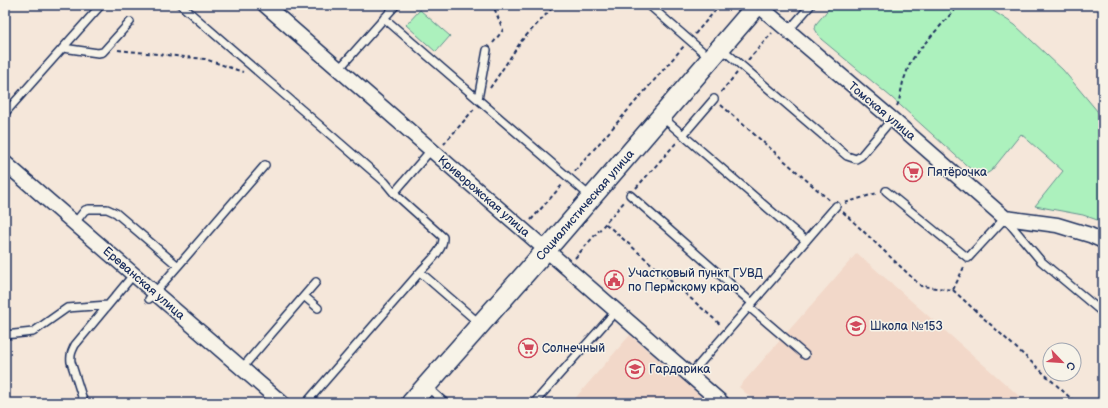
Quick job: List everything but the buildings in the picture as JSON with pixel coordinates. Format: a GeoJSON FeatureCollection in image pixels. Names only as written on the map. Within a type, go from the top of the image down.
{"type":"FeatureCollection","features":[{"type":"Feature","properties":{"kind":"street","name":"Криворожская улица"},"geometry":{"type":"LineString","coordinates":[[265,5],[722,403]]}},
{"type":"Feature","properties":{"kind":"street","name":"Социалистическая улица"},"geometry":{"type":"LineString","coordinates":[[411,403],[546,250],[757,5]]}},
{"type":"Feature","properties":{"kind":"street","name":"Томская улица"},"geometry":{"type":"LineString","coordinates":[[757,5],[891,118],[1005,218]]}},
{"type":"Feature","properties":{"kind":"street","name":"Ереванская улица"},"geometry":{"type":"LineString","coordinates":[[5,163],[73,224],[134,274],[152,296],[242,368],[282,403]]}},
{"type":"Feature","properties":{"kind":"street"},"geometry":{"type":"LineString","coordinates":[[1005,218],[1063,226],[1090,234],[1103,241]]}},
{"type":"Feature","properties":{"kind":"lane"},"geometry":{"type":"LineString","coordinates":[[5,113],[101,5]]}},
{"type":"Feature","properties":{"kind":"lane"},"geometry":{"type":"LineString","coordinates":[[181,5],[385,182],[394,193],[442,237],[443,242],[440,248],[306,403]]}},
{"type":"Feature","properties":{"kind":"lane"},"geometry":{"type":"LineString","coordinates":[[339,69],[396,5]]}},
{"type":"Feature","properties":{"kind":"lane"},"geometry":{"type":"LineString","coordinates":[[649,5],[716,54],[742,67],[851,158],[856,159],[861,156],[891,118]]}},
{"type":"Feature","properties":{"kind":"lane"},"geometry":{"type":"LineString","coordinates":[[788,31],[811,5]]}},
{"type":"Feature","properties":{"kind":"lane"},"geometry":{"type":"LineString","coordinates":[[384,18],[591,197]]}},
{"type":"Feature","properties":{"kind":"lane"},"geometry":{"type":"LineString","coordinates":[[62,48],[98,53],[107,49],[130,22]]}},
{"type":"Feature","properties":{"kind":"lane"},"geometry":{"type":"LineString","coordinates":[[479,100],[487,50]]}},
{"type":"Feature","properties":{"kind":"lane"},"geometry":{"type":"LineString","coordinates":[[683,135],[714,99]]}},
{"type":"Feature","properties":{"kind":"lane"},"geometry":{"type":"LineString","coordinates":[[661,117],[806,241]]}},
{"type":"Feature","properties":{"kind":"lane"},"geometry":{"type":"LineString","coordinates":[[394,193],[434,152]]}},
{"type":"Feature","properties":{"kind":"lane"},"geometry":{"type":"LineString","coordinates":[[152,296],[265,165]]}},
{"type":"Feature","properties":{"kind":"lane"},"geometry":{"type":"LineString","coordinates":[[886,191],[968,258],[1005,218],[1041,261],[1103,313]]}},
{"type":"Feature","properties":{"kind":"lane"},"geometry":{"type":"LineString","coordinates":[[630,195],[805,354]]}},
{"type":"Feature","properties":{"kind":"lane"},"geometry":{"type":"LineString","coordinates":[[690,375],[836,206]]}},
{"type":"Feature","properties":{"kind":"lane"},"geometry":{"type":"LineString","coordinates":[[73,224],[85,210],[112,210],[178,266]]}},
{"type":"Feature","properties":{"kind":"lane"},"geometry":{"type":"LineString","coordinates":[[420,272],[480,324]]}},
{"type":"Feature","properties":{"kind":"lane"},"geometry":{"type":"LineString","coordinates":[[84,403],[70,356],[75,345],[134,274]]}},
{"type":"Feature","properties":{"kind":"lane"},"geometry":{"type":"LineString","coordinates":[[242,368],[316,282]]}},
{"type":"Feature","properties":{"kind":"lane"},"geometry":{"type":"LineString","coordinates":[[304,296],[318,308]]}},
{"type":"Feature","properties":{"kind":"lane"},"geometry":{"type":"LineString","coordinates":[[5,335],[33,332],[67,308],[108,305]]}},
{"type":"Feature","properties":{"kind":"lane"},"geometry":{"type":"LineString","coordinates":[[534,403],[616,311]]}},
{"type":"Feature","properties":{"kind":"lane"},"geometry":{"type":"LineString","coordinates":[[426,386],[446,403]]}},
{"type":"Feature","properties":{"kind":"path"},"geometry":{"type":"LineString","coordinates":[[487,50],[503,30],[493,5]]}},
{"type":"Feature","properties":{"kind":"path"},"geometry":{"type":"LineString","coordinates":[[434,152],[479,100],[522,40],[555,5]]}},
{"type":"Feature","properties":{"kind":"path"},"geometry":{"type":"LineString","coordinates":[[891,118],[899,101],[903,82],[910,63],[918,51],[959,5]]}},
{"type":"Feature","properties":{"kind":"path"},"geometry":{"type":"LineString","coordinates":[[766,29],[772,34],[714,99],[836,206],[921,286],[953,290],[1076,403]]}},
{"type":"Feature","properties":{"kind":"path"},"geometry":{"type":"LineString","coordinates":[[107,49],[204,59],[247,74]]}},
{"type":"Feature","properties":{"kind":"path"},"geometry":{"type":"LineString","coordinates":[[836,206],[886,191]]}},
{"type":"Feature","properties":{"kind":"path"},"geometry":{"type":"LineString","coordinates":[[605,224],[728,331]]}},
{"type":"Feature","properties":{"kind":"path"},"geometry":{"type":"LineString","coordinates":[[953,290],[968,258]]}},
{"type":"Feature","properties":{"kind":"shaded area","name":"Школа №153"},"geometry":{"type":"Polygon","coordinates":[[[857,253],[1027,403],[757,403],[739,387],[857,253]]]}},
{"type":"Feature","properties":{"kind":"shaded area","name":"Гардарика"},"geometry":{"type":"Polygon","coordinates":[[[630,335],[709,403],[571,403],[630,335]]]}},
{"type":"Feature","properties":{"kind":"green space"},"geometry":{"type":"Polygon","coordinates":[[[832,5],[984,5],[1015,25],[1063,70],[1103,118],[1103,222],[1083,215],[1035,206],[1063,171],[1021,134],[992,170],[984,174],[975,173],[891,97],[821,39],[815,29],[816,24],[832,5]]]}},
{"type":"Feature","properties":{"kind":"green space"},"geometry":{"type":"Polygon","coordinates":[[[420,10],[450,36],[436,52],[406,25],[420,10]]]}},
{"type":"Feature","properties":{"kind":"place","name":"Пятёрочка"},"geometry":{"type":"Point","coordinates":[913,172]}},
{"type":"Feature","properties":{"kind":"place","name":"Участковый пункт ГУВД по Пермскому краю"},"geometry":{"type":"Point","coordinates":[614,280]}},
{"type":"Feature","properties":{"kind":"place","name":"Школа №153"},"geometry":{"type":"Point","coordinates":[856,326]}},
{"type":"Feature","properties":{"kind":"place","name":"Солнечный"},"geometry":{"type":"Point","coordinates":[528,348]}},
{"type":"Feature","properties":{"kind":"place","name":"Гардарика"},"geometry":{"type":"Point","coordinates":[635,369]}}]}
